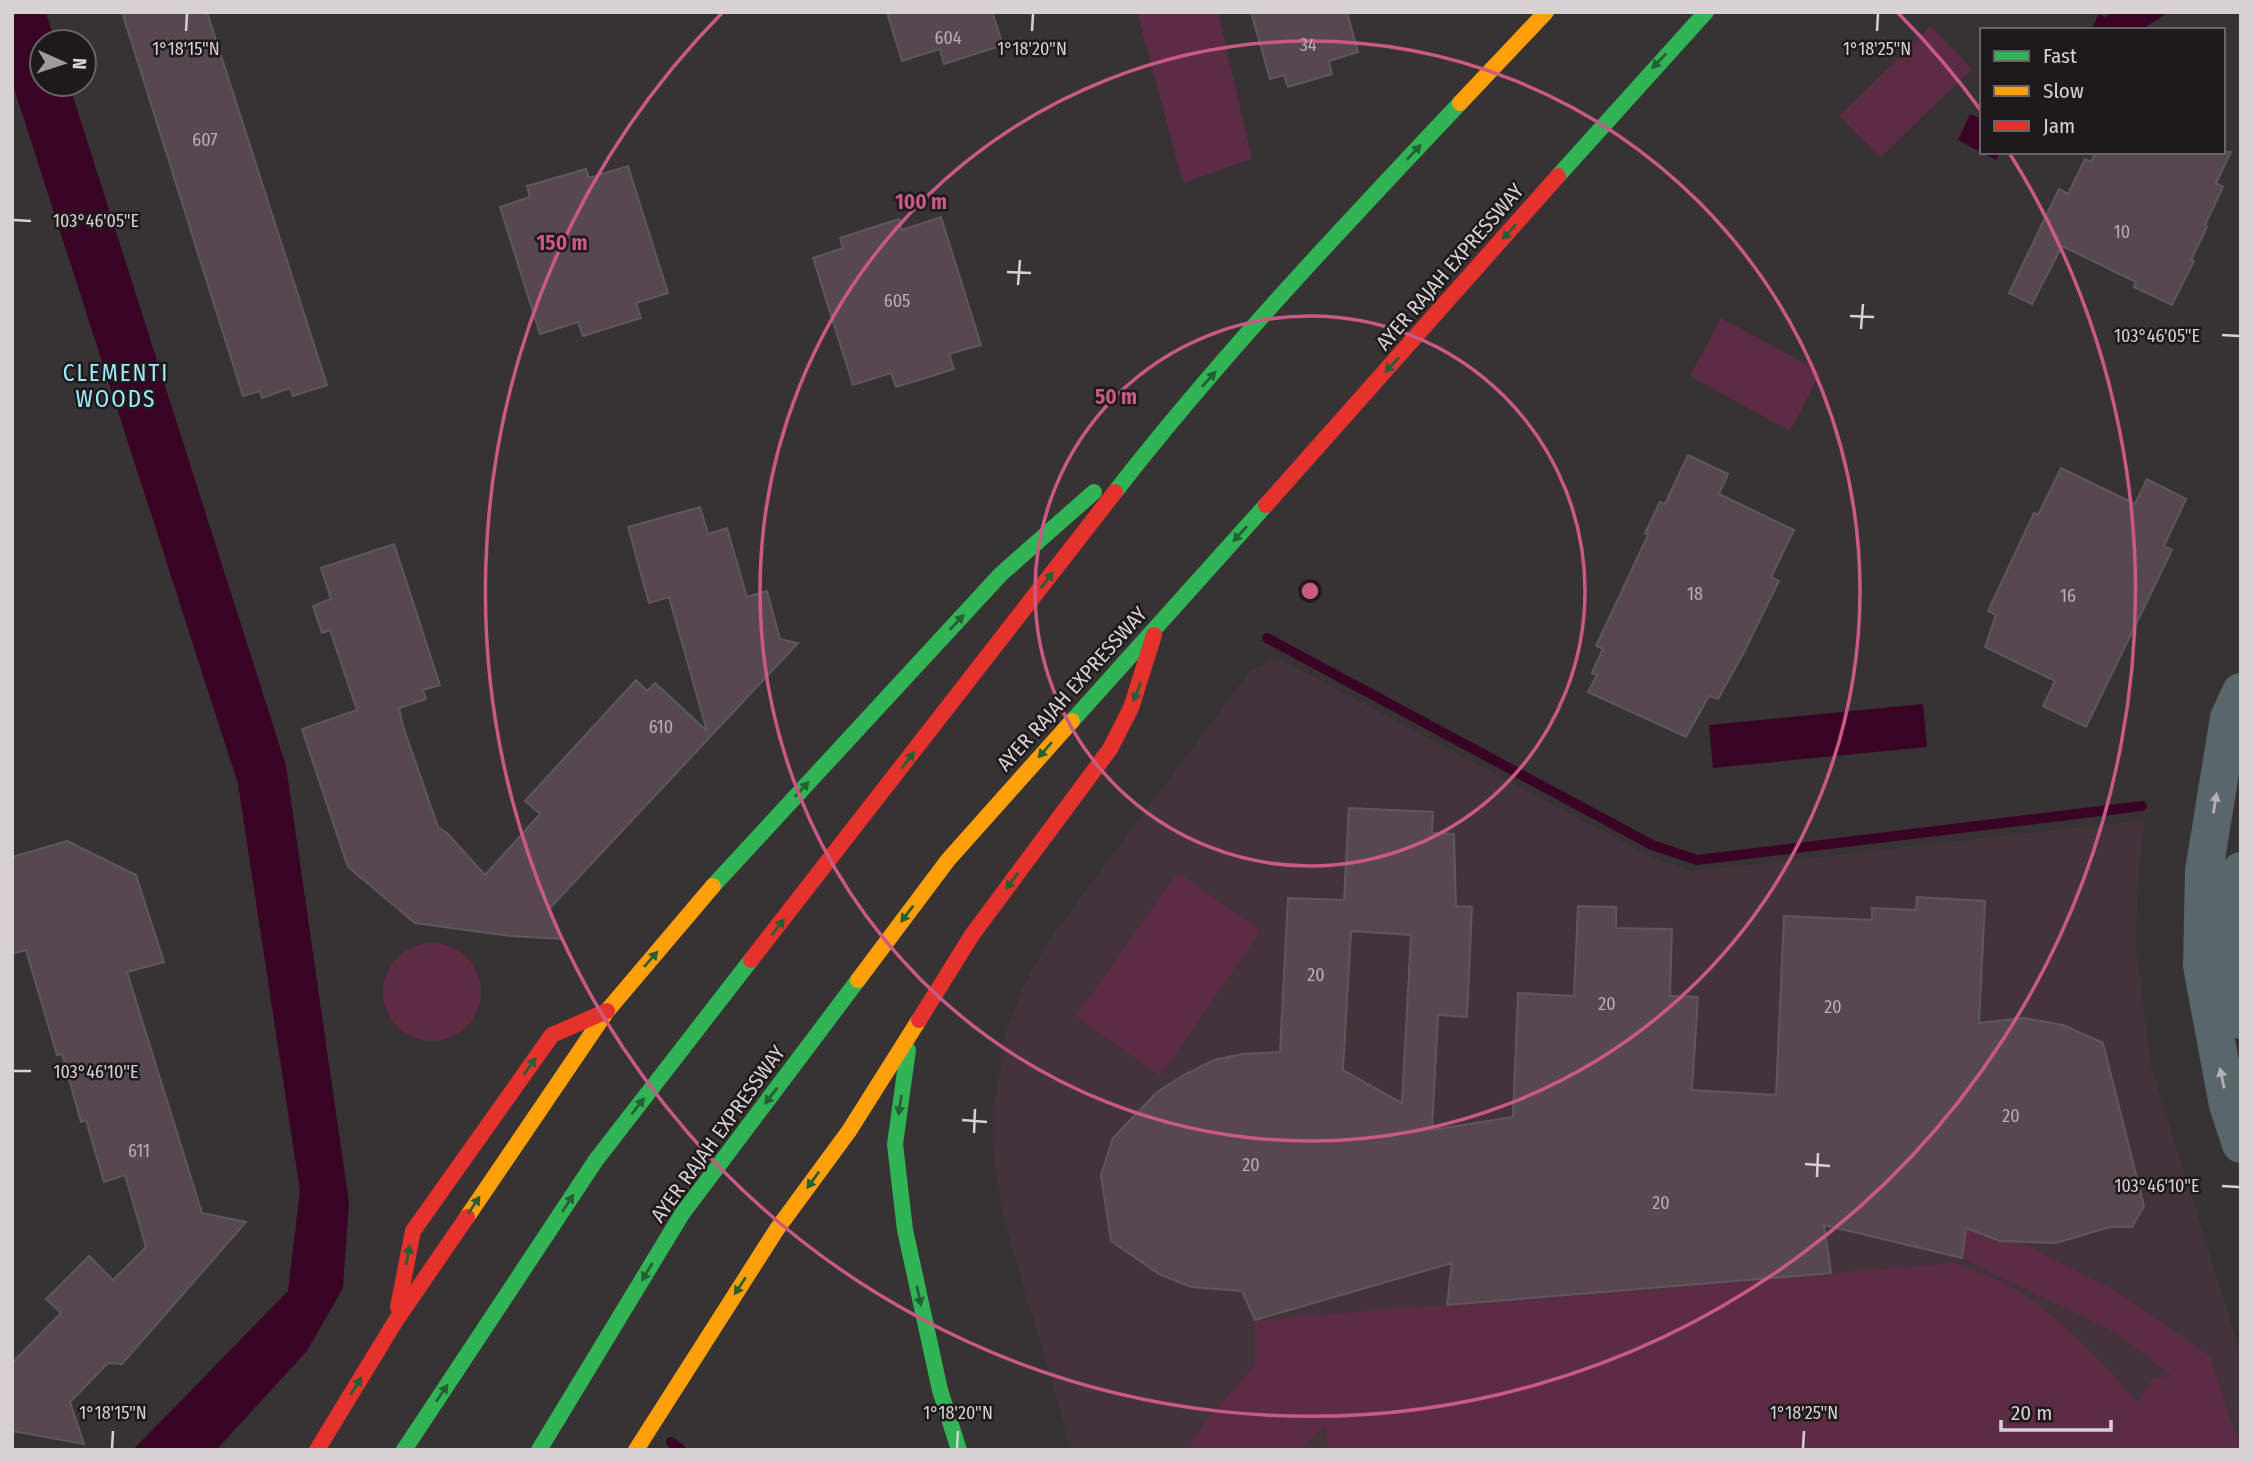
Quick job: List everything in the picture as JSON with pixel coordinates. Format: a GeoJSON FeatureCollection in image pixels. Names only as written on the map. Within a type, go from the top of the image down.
{"type":"FeatureCollection","features":[{"type":"Feature","properties":{"kind":"highway"},"geometry":{"type":"LineString","coordinates":[[404,1450],[596,1160],[1163,430],[1367,201],[1546,12]]}},
{"type":"Feature","properties":{"kind":"highway","name":"AYER RAJAH EXPRESSWAY"},"geometry":{"type":"LineString","coordinates":[[539,1450],[690,1203],[948,859],[1428,325],[1654,66],[1706,12]]}},
{"type":"Feature","properties":{"kind":"highway"},"geometry":{"type":"LineString","coordinates":[[317,1450],[395,1322],[607,1011],[735,861],[1001,574],[1163,430]]}},
{"type":"Feature","properties":{"kind":"highway"},"geometry":{"type":"LineString","coordinates":[[636,1450],[778,1228],[849,1131],[972,936],[1121,731],[1141,683],[1157,627]]}},
{"type":"Feature","properties":{"kind":"highway"},"geometry":{"type":"LineString","coordinates":[[395,1322],[413,1231],[552,1035],[607,1011]]}},
{"type":"Feature","properties":{"kind":"highway"},"geometry":{"type":"LineString","coordinates":[[909,1038],[895,1144],[905,1230],[940,1390],[959,1450]]}},
{"type":"Feature","properties":{"kind":"street"},"geometry":{"type":"LineString","coordinates":[[2241,692],[2229,718],[2204,871],[2202,966],[2228,1105],[2241,1144]]}},
{"type":"Feature","properties":{"kind":"street"},"geometry":{"type":"LineString","coordinates":[[2241,871],[2234,916],[2236,994],[2241,1020]]}},
{"type":"Feature","properties":{"kind":"shaded area"},"geometry":{"type":"Polygon","coordinates":[[[12,12],[46,12],[51,28],[28,28],[28,98],[73,98],[286,766],[349,1203],[343,1288],[307,1351],[216,1450],[133,1450],[288,1291],[300,1191],[238,784],[12,82],[12,12]]]}},
{"type":"Feature","properties":{"kind":"shaded area"},"geometry":{"type":"Polygon","coordinates":[[[1137,12],[1218,12],[1252,159],[1183,183],[1137,12]]]}},
{"type":"Feature","properties":{"kind":"shaded area"},"geometry":{"type":"Polygon","coordinates":[[[2112,12],[2169,12],[2144,28],[2092,28],[2099,14],[2105,17],[2112,12]]]}},
{"type":"Feature","properties":{"kind":"shaded area"},"geometry":{"type":"Polygon","coordinates":[[[1931,26],[1972,69],[1880,158],[1839,116],[1931,26]]]}},
{"type":"Feature","properties":{"kind":"shaded area"},"geometry":{"type":"Polygon","coordinates":[[[1970,114],[1980,118],[1980,152],[1958,140],[1970,114]]]}},
{"type":"Feature","properties":{"kind":"shaded area"},"geometry":{"type":"Polygon","coordinates":[[[1985,154],[1999,154],[1996,160],[1985,154]]]}},
{"type":"Feature","properties":{"kind":"shaded area"},"geometry":{"type":"Polygon","coordinates":[[[1721,318],[1821,372],[1790,431],[1690,376],[1721,318]]]}},
{"type":"Feature","properties":{"kind":"shaded area"},"geometry":{"type":"Polygon","coordinates":[[[1282,660],[1650,856],[1693,871],[2145,820],[2138,878],[2136,948],[2151,1066],[2241,1355],[2241,1450],[1072,1450],[1002,1213],[994,1159],[993,1112],[1007,1028],[1021,991],[1048,941],[1250,671],[1272,661],[1282,660]]]}},
{"type":"Feature","properties":{"kind":"shaded area"},"geometry":{"type":"Polygon","coordinates":[[[1923,704],[1927,747],[1713,768],[1709,725],[1923,704]]]}},
{"type":"Feature","properties":{"kind":"shaded area"},"geometry":{"type":"Polygon","coordinates":[[[1178,872],[1261,931],[1160,1076],[1076,1016],[1178,872]]]}},
{"type":"Feature","properties":{"kind":"shaded area"},"geometry":{"type":"Polygon","coordinates":[[[422,943],[442,943],[467,957],[478,973],[481,992],[478,1011],[467,1027],[442,1041],[422,1041],[405,1033],[391,1019],[383,1002],[383,982],[391,965],[405,951],[422,943]]]}},
{"type":"Feature","properties":{"kind":"shaded area"},"geometry":{"type":"Polygon","coordinates":[[[1966,1228],[2019,1241],[2116,1291],[2210,1356],[2241,1450],[1328,1450],[1325,1427],[1299,1450],[1188,1450],[1205,1422],[1255,1365],[1255,1320],[1955,1263],[2004,1282],[2046,1311],[2094,1354],[2138,1402],[2152,1379],[2171,1375],[2117,1334],[1962,1258],[1966,1228]]]}},
{"type":"Feature","properties":{"kind":"building"},"geometry":{"type":"Polygon","coordinates":[[[122,12],[207,12],[327,385],[293,396],[290,388],[262,398],[260,391],[243,396],[122,12]]]}},
{"type":"Feature","properties":{"kind":"building"},"geometry":{"type":"Polygon","coordinates":[[[887,12],[992,12],[1003,45],[944,64],[940,49],[902,61],[887,12]]]}},
{"type":"Feature","properties":{"kind":"building"},"geometry":{"type":"Polygon","coordinates":[[[1251,12],[1347,12],[1358,52],[1329,61],[1332,74],[1288,87],[1284,75],[1270,79],[1251,12]]]}},
{"type":"Feature","properties":{"kind":"building"},"geometry":{"type":"Polygon","coordinates":[[[2231,152],[2216,183],[2223,187],[2191,260],[2194,261],[2172,305],[2134,287],[2136,282],[2062,246],[2032,304],[2009,293],[2059,189],[2068,194],[2085,159],[2091,162],[2095,154],[2231,152]]]}},
{"type":"Feature","properties":{"kind":"building"},"geometry":{"type":"Polygon","coordinates":[[[628,166],[668,293],[636,303],[641,318],[583,336],[578,322],[540,334],[500,207],[530,197],[527,186],[586,169],[589,178],[628,166]]]}},
{"type":"Feature","properties":{"kind":"building"},"geometry":{"type":"Polygon","coordinates":[[[941,217],[981,345],[949,354],[954,369],[896,387],[891,373],[853,385],[813,258],[843,248],[840,238],[858,232],[899,219],[902,230],[941,217]]]}},
{"type":"Feature","properties":{"kind":"building"},"geometry":{"type":"Polygon","coordinates":[[[1688,455],[1728,474],[1719,494],[1794,530],[1771,577],[1779,581],[1742,656],[1718,699],[1709,696],[1686,737],[1588,692],[1597,675],[1592,673],[1603,649],[1596,646],[1648,535],[1645,533],[1660,502],[1665,504],[1688,455]]]}},
{"type":"Feature","properties":{"kind":"building"},"geometry":{"type":"Polygon","coordinates":[[[2061,468],[2135,504],[2147,479],[2186,499],[2164,546],[2172,550],[2086,727],[2043,706],[2055,681],[1985,647],[1996,615],[1988,611],[2034,513],[2038,515],[2061,468]]]}},
{"type":"Feature","properties":{"kind":"building"},"geometry":{"type":"Polygon","coordinates":[[[700,507],[708,534],[727,528],[747,597],[767,591],[780,639],[798,643],[549,909],[562,939],[510,936],[415,923],[348,867],[302,729],[357,710],[330,630],[322,633],[313,606],[331,599],[321,568],[394,544],[440,685],[423,690],[426,699],[399,708],[403,726],[438,827],[447,833],[485,875],[540,814],[525,801],[636,680],[647,691],[655,683],[707,731],[669,597],[649,603],[628,527],[700,507]]]}},
{"type":"Feature","properties":{"kind":"building"},"geometry":{"type":"Polygon","coordinates":[[[1349,808],[1433,812],[1432,833],[1454,834],[1456,906],[1472,907],[1467,1017],[1438,1015],[1432,1130],[1513,1117],[1518,993],[1574,996],[1578,906],[1616,907],[1616,928],[1672,929],[1670,996],[1698,997],[1692,1090],[1776,1095],[1784,916],[1872,920],[1872,908],[1916,910],[1917,897],[1985,901],[1979,1023],[2023,1018],[2063,1025],[2103,1043],[2144,1206],[2132,1227],[2110,1227],[2056,1243],[2000,1241],[1966,1228],[1962,1258],[1824,1225],[1831,1273],[1447,1305],[1452,1263],[1255,1320],[1242,1291],[1191,1287],[1159,1274],[1111,1241],[1101,1175],[1113,1138],[1157,1092],[1214,1060],[1242,1054],[1280,1052],[1288,898],[1344,900],[1349,808]],[[1351,931],[1343,1070],[1402,1103],[1411,935],[1351,931]]]}},
{"type":"Feature","properties":{"kind":"building"},"geometry":{"type":"Polygon","coordinates":[[[67,841],[136,875],[164,962],[127,972],[202,1213],[246,1222],[122,1364],[108,1363],[70,1402],[84,1444],[12,1431],[12,1363],[61,1313],[46,1299],[89,1256],[113,1280],[146,1247],[125,1175],[104,1182],[86,1120],[81,1122],[62,1054],[57,1055],[26,950],[12,954],[12,857],[67,841]]]}},
{"type":"Feature","properties":{"kind":"waterway"},"geometry":{"type":"LineString","coordinates":[[1267,638],[1652,845],[1697,860],[2142,806]]}},
{"type":"Feature","properties":{"kind":"waterway"},"geometry":{"type":"LineString","coordinates":[[671,1442],[681,1450]]}},
{"type":"Feature","properties":{"kind":"traffic: fast"},"geometry":{"type":"LineString","coordinates":[[1558,176],[1706,12]]}},
{"type":"Feature","properties":{"kind":"traffic: fast"},"geometry":{"type":"LineString","coordinates":[[1115,492],[1239,342],[1460,103]]}},
{"type":"Feature","properties":{"kind":"traffic: fast"},"geometry":{"type":"LineString","coordinates":[[713,886],[1001,574],[1094,492]]}},
{"type":"Feature","properties":{"kind":"traffic: fast"},"geometry":{"type":"LineString","coordinates":[[1072,721],[1266,505]]}},
{"type":"Feature","properties":{"kind":"traffic: fast"},"geometry":{"type":"LineString","coordinates":[[404,1450],[596,1160],[751,960]]}},
{"type":"Feature","properties":{"kind":"traffic: fast"},"geometry":{"type":"LineString","coordinates":[[539,1450],[682,1214],[858,980]]}},
{"type":"Feature","properties":{"kind":"traffic: fast"},"geometry":{"type":"LineString","coordinates":[[908,1050],[895,1144],[905,1230],[940,1390],[959,1450]]}},
{"type":"Feature","properties":{"kind":"traffic: slow"},"geometry":{"type":"LineString","coordinates":[[1460,103],[1546,12]]}},
{"type":"Feature","properties":{"kind":"traffic: slow"},"geometry":{"type":"LineString","coordinates":[[858,980],[948,860],[1072,721]]}},
{"type":"Feature","properties":{"kind":"traffic: slow"},"geometry":{"type":"LineString","coordinates":[[467,1217],[607,1011],[713,886]]}},
{"type":"Feature","properties":{"kind":"traffic: slow"},"geometry":{"type":"LineString","coordinates":[[636,1450],[777,1229],[849,1131],[919,1020]]}},
{"type":"Feature","properties":{"kind":"traffic: jam"},"geometry":{"type":"LineString","coordinates":[[1266,505],[1558,176]]}},
{"type":"Feature","properties":{"kind":"traffic: jam"},"geometry":{"type":"LineString","coordinates":[[751,960],[1115,492]]}},
{"type":"Feature","properties":{"kind":"traffic: jam"},"geometry":{"type":"LineString","coordinates":[[919,1020],[972,935],[1110,749],[1131,708],[1154,635]]}},
{"type":"Feature","properties":{"kind":"traffic: jam"},"geometry":{"type":"LineString","coordinates":[[398,1307],[413,1231],[552,1035],[607,1011]]}},
{"type":"Feature","properties":{"kind":"traffic: jam"},"geometry":{"type":"LineString","coordinates":[[317,1450],[395,1322],[467,1217]]}},
{"type":"Feature","properties":{"kind":"district","name":"CLEMENTI WOODS"},"geometry":{"type":"Point","coordinates":[116,386]}}]}
